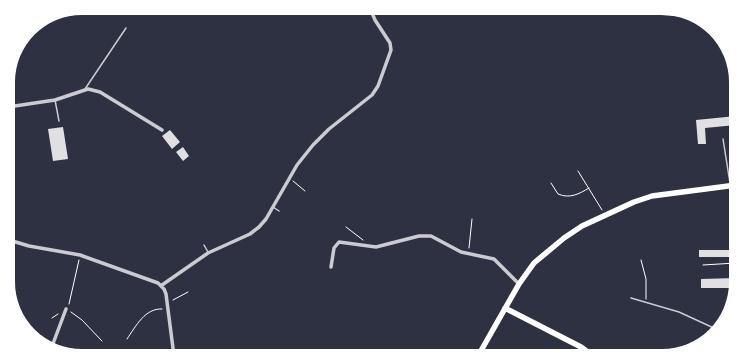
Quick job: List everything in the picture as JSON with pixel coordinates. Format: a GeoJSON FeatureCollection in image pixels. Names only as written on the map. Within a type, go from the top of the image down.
{"type":"FeatureCollection","features":[{"type":"Feature","properties":{"kind":"main road"},"geometry":{"type":"LineString","coordinates":[[482,349],[519,284],[534,263],[549,249],[582,226],[652,196],[729,186]]}},
{"type":"Feature","properties":{"kind":"main road"},"geometry":{"type":"LineString","coordinates":[[505,308],[584,349]]}},
{"type":"Feature","properties":{"kind":"street"},"geometry":{"type":"LineString","coordinates":[[162,285],[208,253],[255,231],[263,223],[290,178],[313,145],[329,129],[369,99],[378,86],[391,55],[391,47],[373,15]]}},
{"type":"Feature","properties":{"kind":"street"},"geometry":{"type":"LineString","coordinates":[[15,106],[55,100],[84,90],[92,89],[100,92],[162,130]]}},
{"type":"Feature","properties":{"kind":"street"},"geometry":{"type":"LineString","coordinates":[[331,267],[334,248],[339,242],[376,247],[426,236],[437,238],[457,250],[468,254],[494,259],[519,284]]}},
{"type":"Feature","properties":{"kind":"street"},"geometry":{"type":"LineString","coordinates":[[15,242],[80,255],[162,285],[165,291],[173,349]]}},
{"type":"Feature","properties":{"kind":"street"},"geometry":{"type":"LineString","coordinates":[[53,343],[66,309]]}},
{"type":"Feature","properties":{"kind":"lane"},"geometry":{"type":"LineString","coordinates":[[84,90],[126,28]]}},
{"type":"Feature","properties":{"kind":"lane"},"geometry":{"type":"LineString","coordinates":[[55,100],[59,121]]}},
{"type":"Feature","properties":{"kind":"lane"},"geometry":{"type":"LineString","coordinates":[[723,139],[729,167]]}},
{"type":"Feature","properties":{"kind":"lane"},"geometry":{"type":"LineString","coordinates":[[273,207],[279,211]]}},
{"type":"Feature","properties":{"kind":"lane"},"geometry":{"type":"LineString","coordinates":[[204,245],[208,253]]}},
{"type":"Feature","properties":{"kind":"lane"},"geometry":{"type":"LineString","coordinates":[[631,298],[679,312],[711,327]]}},
{"type":"Feature","properties":{"kind":"path"},"geometry":{"type":"LineString","coordinates":[[578,171],[605,216]]}},
{"type":"Feature","properties":{"kind":"path"},"geometry":{"type":"LineString","coordinates":[[290,178],[305,191]]}},
{"type":"Feature","properties":{"kind":"path"},"geometry":{"type":"LineString","coordinates":[[551,183],[558,194],[565,196],[575,196],[589,188]]}},
{"type":"Feature","properties":{"kind":"path"},"geometry":{"type":"LineString","coordinates":[[468,254],[472,219]]}},
{"type":"Feature","properties":{"kind":"path"},"geometry":{"type":"LineString","coordinates":[[346,227],[365,241]]}},
{"type":"Feature","properties":{"kind":"path"},"geometry":{"type":"LineString","coordinates":[[52,318],[66,309],[71,299],[80,255]]}},
{"type":"Feature","properties":{"kind":"path"},"geometry":{"type":"LineString","coordinates":[[641,260],[646,279],[646,302]]}},
{"type":"Feature","properties":{"kind":"path"},"geometry":{"type":"LineString","coordinates":[[703,265],[729,263]]}},
{"type":"Feature","properties":{"kind":"path"},"geometry":{"type":"LineString","coordinates":[[167,303],[188,292]]}},
{"type":"Feature","properties":{"kind":"path"},"geometry":{"type":"LineString","coordinates":[[127,339],[138,323],[149,312],[159,308],[168,309]]}},
{"type":"Feature","properties":{"kind":"path"},"geometry":{"type":"LineString","coordinates":[[66,309],[82,320],[102,341]]}},
{"type":"Feature","properties":{"kind":"building"},"geometry":{"type":"Polygon","coordinates":[[[729,117],[729,126],[705,128],[706,144],[698,144],[696,120],[729,117]]]}},
{"type":"Feature","properties":{"kind":"building"},"geometry":{"type":"Polygon","coordinates":[[[63,127],[68,159],[53,161],[48,129],[63,127]]]}},
{"type":"Feature","properties":{"kind":"building"},"geometry":{"type":"Polygon","coordinates":[[[170,130],[180,142],[172,149],[162,136],[170,130]]]}},
{"type":"Feature","properties":{"kind":"building"},"geometry":{"type":"Polygon","coordinates":[[[183,147],[189,156],[183,161],[176,152],[183,147]]]}},
{"type":"Feature","properties":{"kind":"building"},"geometry":{"type":"Polygon","coordinates":[[[699,250],[729,250],[729,257],[699,257],[699,250]]]}},
{"type":"Feature","properties":{"kind":"building"},"geometry":{"type":"Polygon","coordinates":[[[729,278],[729,288],[701,288],[701,279],[729,278]]]}}]}
